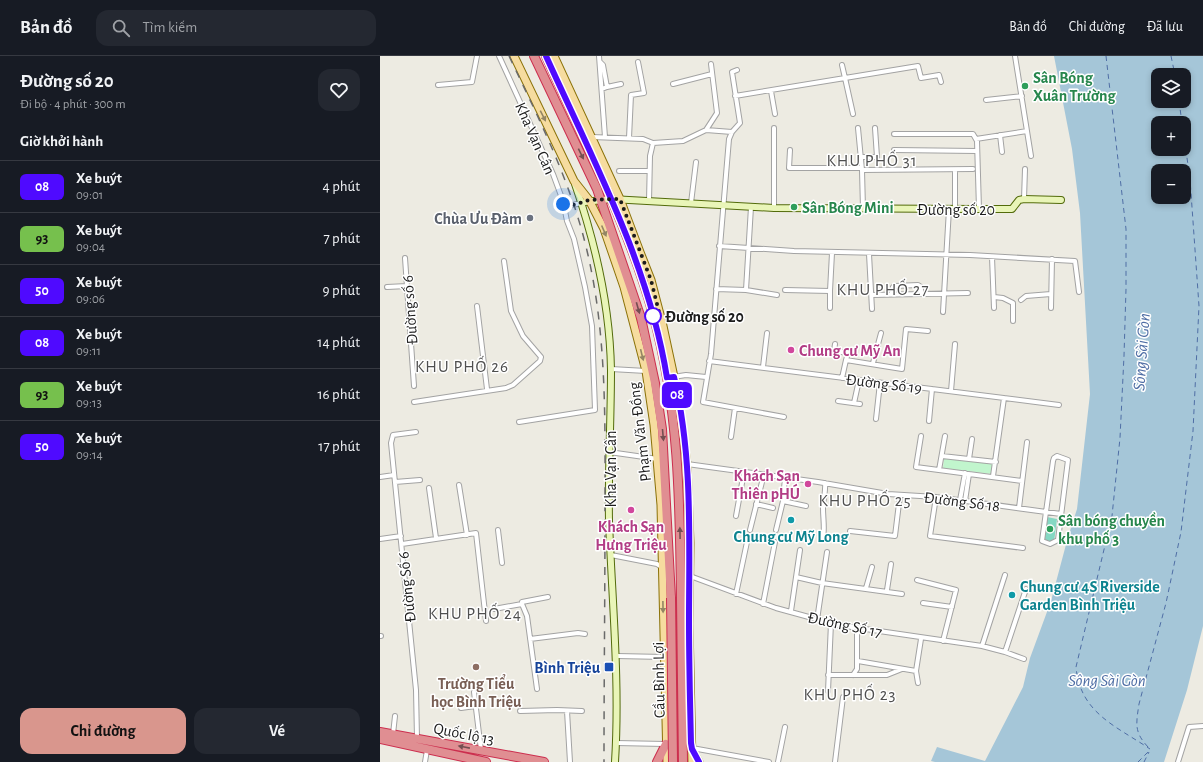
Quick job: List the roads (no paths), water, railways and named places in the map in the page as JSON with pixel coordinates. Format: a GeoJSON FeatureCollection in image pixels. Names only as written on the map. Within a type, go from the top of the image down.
{"type":"FeatureCollection","features":[{"type":"Feature","properties":{"kind":"highway","name":"Phạm Văn Đồng"},"geometry":{"type":"LineString","coordinates":[[534,56],[601,199],[641,318],[656,383],[667,569],[671,598]]}},
{"type":"Feature","properties":{"kind":"highway","name":"Phạm Văn Đồng"},"geometry":{"type":"LineString","coordinates":[[546,56],[637,254],[670,378],[678,460],[681,599]]}},
{"type":"Feature","properties":{"kind":"highway","name":"Cầu Bình Lợi"},"geometry":{"type":"LineString","coordinates":[[671,598],[673,762]]}},
{"type":"Feature","properties":{"kind":"highway","name":"Cầu Bình Lợi"},"geometry":{"type":"LineString","coordinates":[[681,599],[683,762]]}},
{"type":"Feature","properties":{"kind":"highway","name":"Quốc lộ 13"},"geometry":{"type":"LineString","coordinates":[[380,732],[544,762]]}},
{"type":"Feature","properties":{"kind":"highway","name":"Quốc lộ 13"},"geometry":{"type":"LineString","coordinates":[[380,739],[486,762]]}},
{"type":"Feature","properties":{"kind":"highway"},"geometry":{"type":"LineString","coordinates":[[657,762],[666,744]]}},
{"type":"Feature","properties":{"kind":"main road","name":"Phạm Văn Đồng"},"geometry":{"type":"LineString","coordinates":[[514,56],[574,181],[589,200],[604,229],[618,267],[646,371],[661,459]]}},
{"type":"Feature","properties":{"kind":"main road","name":"Phạm Văn Đồng"},"geometry":{"type":"LineString","coordinates":[[554,56],[620,199],[637,254]]}},
{"type":"Feature","properties":{"kind":"main road","name":"Phạm Văn Đồng"},"geometry":{"type":"LineString","coordinates":[[670,378],[687,464],[692,762]]}},
{"type":"Feature","properties":{"kind":"main road","name":"Phạm Văn Đồng"},"geometry":{"type":"LineString","coordinates":[[667,569],[664,657],[667,762]]}},
{"type":"Feature","properties":{"kind":"main road"},"geometry":{"type":"LineString","coordinates":[[680,572],[690,576]]}},
{"type":"Feature","properties":{"kind":"main road"},"geometry":{"type":"LineString","coordinates":[[666,744],[676,755],[685,753],[692,748],[699,762]]}},
{"type":"Feature","properties":{"kind":"street"},"geometry":{"type":"LineString","coordinates":[[438,85],[472,82],[477,56]]}},
{"type":"Feature","properties":{"kind":"street","name":"Kha Vạn Cân"},"geometry":{"type":"LineString","coordinates":[[499,56],[550,168],[564,208],[566,221],[574,239],[586,287],[595,368],[596,410],[519,422]]}},
{"type":"Feature","properties":{"kind":"street"},"geometry":{"type":"LineString","coordinates":[[599,56],[604,137]]}},
{"type":"Feature","properties":{"kind":"street"},"geometry":{"type":"LineString","coordinates":[[1015,56],[1031,156]]}},
{"type":"Feature","properties":{"kind":"street"},"geometry":{"type":"LineString","coordinates":[[600,62],[603,65],[607,87]]}},
{"type":"Feature","properties":{"kind":"street"},"geometry":{"type":"LineString","coordinates":[[629,138],[630,95],[644,93],[638,62]]}},
{"type":"Feature","properties":{"kind":"street"},"geometry":{"type":"LineString","coordinates":[[706,130],[717,113],[710,64]]}},
{"type":"Feature","properties":{"kind":"street"},"geometry":{"type":"LineString","coordinates":[[842,65],[852,114]]}},
{"type":"Feature","properties":{"kind":"street"},"geometry":{"type":"LineString","coordinates":[[735,96],[918,66],[921,81],[939,75],[941,82]]}},
{"type":"Feature","properties":{"kind":"street"},"geometry":{"type":"LineString","coordinates":[[737,70],[732,72],[740,123],[732,132],[729,139],[709,361],[703,402],[784,417]]}},
{"type":"Feature","properties":{"kind":"street"},"geometry":{"type":"LineString","coordinates":[[673,84],[712,74]]}},
{"type":"Feature","properties":{"kind":"street"},"geometry":{"type":"LineString","coordinates":[[602,89],[621,84]]}},
{"type":"Feature","properties":{"kind":"street"},"geometry":{"type":"LineString","coordinates":[[771,91],[774,114]]}},
{"type":"Feature","properties":{"kind":"street"},"geometry":{"type":"LineString","coordinates":[[986,100],[1022,96]]}},
{"type":"Feature","properties":{"kind":"street"},"geometry":{"type":"LineString","coordinates":[[774,128],[774,208]]}},
{"type":"Feature","properties":{"kind":"street"},"geometry":{"type":"LineString","coordinates":[[858,128],[862,169],[863,208]]}},
{"type":"Feature","properties":{"kind":"street"},"geometry":{"type":"LineString","coordinates":[[860,157],[877,157],[875,128]]}},
{"type":"Feature","properties":{"kind":"street"},"geometry":{"type":"LineString","coordinates":[[592,137],[643,139],[653,143],[683,141],[706,130],[732,132]]}},
{"type":"Feature","properties":{"kind":"street"},"geometry":{"type":"LineString","coordinates":[[976,139],[1028,131]]}},
{"type":"Feature","properties":{"kind":"street"},"geometry":{"type":"LineString","coordinates":[[894,134],[973,134],[976,139],[980,209]]}},
{"type":"Feature","properties":{"kind":"street"},"geometry":{"type":"LineString","coordinates":[[1000,135],[1002,152]]}},
{"type":"Feature","properties":{"kind":"street"},"geometry":{"type":"LineString","coordinates":[[649,201],[649,171],[653,143]]}},
{"type":"Feature","properties":{"kind":"street"},"geometry":{"type":"LineString","coordinates":[[790,150],[790,168],[973,169]]}},
{"type":"Feature","properties":{"kind":"street"},"geometry":{"type":"LineString","coordinates":[[894,150],[977,151]]}},
{"type":"Feature","properties":{"kind":"street"},"geometry":{"type":"LineString","coordinates":[[692,203],[696,162]]}},
{"type":"Feature","properties":{"kind":"street"},"geometry":{"type":"LineString","coordinates":[[1025,169],[1024,199],[1061,200]]}},
{"type":"Feature","properties":{"kind":"street"},"geometry":{"type":"LineString","coordinates":[[619,170],[649,171]]}},
{"type":"Feature","properties":{"kind":"street"},"geometry":{"type":"LineString","coordinates":[[943,312],[946,255],[955,170]]}},
{"type":"Feature","properties":{"kind":"street","name":"Kha Vạn Cân"},"geometry":{"type":"LineString","coordinates":[[574,181],[582,203],[598,269],[611,369],[609,452],[611,555],[617,656],[615,762]]}},
{"type":"Feature","properties":{"kind":"street","name":"Đường số 20"},"geometry":{"type":"LineString","coordinates":[[582,203],[589,200],[611,198],[774,208],[1012,209],[1019,200],[1024,199]]}},
{"type":"Feature","properties":{"kind":"street"},"geometry":{"type":"LineString","coordinates":[[564,208],[582,203]]}},
{"type":"Feature","properties":{"kind":"street"},"geometry":{"type":"LineString","coordinates":[[746,290],[747,249],[751,207]]}},
{"type":"Feature","properties":{"kind":"street"},"geometry":{"type":"LineString","coordinates":[[719,246],[747,249],[832,253],[946,255],[1075,261],[1079,292]]}},
{"type":"Feature","properties":{"kind":"street"},"geometry":{"type":"LineString","coordinates":[[830,308],[832,253]]}},
{"type":"Feature","properties":{"kind":"street"},"geometry":{"type":"LineString","coordinates":[[869,254],[872,309]]}},
{"type":"Feature","properties":{"kind":"street"},"geometry":{"type":"LineString","coordinates":[[992,257],[994,308]]}},
{"type":"Feature","properties":{"kind":"street","name":"Đường số 6"},"geometry":{"type":"LineString","coordinates":[[405,258],[414,386]]}},
{"type":"Feature","properties":{"kind":"street"},"geometry":{"type":"LineString","coordinates":[[1051,308],[1052,260]]}},
{"type":"Feature","properties":{"kind":"street"},"geometry":{"type":"LineString","coordinates":[[414,402],[487,389],[499,389],[513,385],[541,359],[522,336],[511,312],[504,261]]}},
{"type":"Feature","properties":{"kind":"street"},"geometry":{"type":"LineString","coordinates":[[892,294],[893,287],[895,286],[918,285],[921,287],[921,293]]}},
{"type":"Feature","properties":{"kind":"street"},"geometry":{"type":"LineString","coordinates":[[387,287],[407,286]]}},
{"type":"Feature","properties":{"kind":"street"},"geometry":{"type":"LineString","coordinates":[[716,288],[746,290],[777,295]]}},
{"type":"Feature","properties":{"kind":"street"},"geometry":{"type":"LineString","coordinates":[[785,290],[830,291]]}},
{"type":"Feature","properties":{"kind":"street"},"geometry":{"type":"LineString","coordinates":[[872,295],[968,293]]}},
{"type":"Feature","properties":{"kind":"street"},"geometry":{"type":"LineString","coordinates":[[1022,300],[1026,296],[1051,294]]}},
{"type":"Feature","properties":{"kind":"street"},"geometry":{"type":"LineString","coordinates":[[994,297],[1003,298],[1013,303],[1013,321]]}},
{"type":"Feature","properties":{"kind":"street"},"geometry":{"type":"LineString","coordinates":[[477,306],[487,389]]}},
{"type":"Feature","properties":{"kind":"street"},"geometry":{"type":"LineString","coordinates":[[846,360],[873,363],[902,369],[906,329],[928,331]]}},
{"type":"Feature","properties":{"kind":"street"},"geometry":{"type":"LineString","coordinates":[[763,367],[767,333]]}},
{"type":"Feature","properties":{"kind":"street"},"geometry":{"type":"LineString","coordinates":[[873,363],[881,333]]}},
{"type":"Feature","properties":{"kind":"street"},"geometry":{"type":"LineString","coordinates":[[835,344],[834,351],[848,353],[842,378]]}},
{"type":"Feature","properties":{"kind":"street"},"geometry":{"type":"LineString","coordinates":[[951,391],[955,344]]}},
{"type":"Feature","properties":{"kind":"street","name":"Đường Số 19"},"geometry":{"type":"LineString","coordinates":[[709,361],[1059,404]]}},
{"type":"Feature","properties":{"kind":"street"},"geometry":{"type":"LineString","coordinates":[[611,369],[646,371]]}},
{"type":"Feature","properties":{"kind":"street"},"geometry":{"type":"LineString","coordinates":[[670,378],[686,375],[706,377]]}},
{"type":"Feature","properties":{"kind":"street"},"geometry":{"type":"LineString","coordinates":[[854,403],[859,380]]}},
{"type":"Feature","properties":{"kind":"street"},"geometry":{"type":"LineString","coordinates":[[876,419],[880,383]]}},
{"type":"Feature","properties":{"kind":"street"},"geometry":{"type":"LineString","coordinates":[[929,420],[932,389]]}},
{"type":"Feature","properties":{"kind":"street"},"geometry":{"type":"LineString","coordinates":[[993,476],[1004,398]]}},
{"type":"Feature","properties":{"kind":"street"},"geometry":{"type":"LineString","coordinates":[[838,401],[860,404]]}},
{"type":"Feature","properties":{"kind":"street"},"geometry":{"type":"LineString","coordinates":[[731,437],[735,408]]}},
{"type":"Feature","properties":{"kind":"street","name":"Đường Số 6"},"geometry":{"type":"LineString","coordinates":[[416,432],[396,434],[392,437],[391,444],[416,690],[417,738]]}},
{"type":"Feature","properties":{"kind":"street"},"geometry":{"type":"LineString","coordinates":[[921,436],[916,467],[1022,481]]}},
{"type":"Feature","properties":{"kind":"street"},"geometry":{"type":"LineString","coordinates":[[940,470],[945,436]]}},
{"type":"Feature","properties":{"kind":"street"},"geometry":{"type":"LineString","coordinates":[[969,459],[972,439]]}},
{"type":"Feature","properties":{"kind":"street"},"geometry":{"type":"LineString","coordinates":[[1019,508],[1027,442]]}},
{"type":"Feature","properties":{"kind":"street"},"geometry":{"type":"LineString","coordinates":[[609,452],[661,459]]}},
{"type":"Feature","properties":{"kind":"street"},"geometry":{"type":"LineString","coordinates":[[942,456],[996,462]]}},
{"type":"Feature","properties":{"kind":"street"},"geometry":{"type":"LineString","coordinates":[[1058,456],[1068,460],[1058,540],[1050,544],[1042,541],[1045,512],[1053,461],[1054,458],[1058,456]]}},
{"type":"Feature","properties":{"kind":"street","name":"Đường Số 18"},"geometry":{"type":"LineString","coordinates":[[687,464],[785,477],[900,495],[963,500],[1061,514]]}},
{"type":"Feature","properties":{"kind":"street"},"geometry":{"type":"LineString","coordinates":[[736,516],[744,472]]}},
{"type":"Feature","properties":{"kind":"street"},"geometry":{"type":"LineString","coordinates":[[963,500],[967,473]]}},
{"type":"Feature","properties":{"kind":"street"},"geometry":{"type":"LineString","coordinates":[[750,530],[764,474]]}},
{"type":"Feature","properties":{"kind":"street"},"geometry":{"type":"LineString","coordinates":[[380,477],[394,475]]}},
{"type":"Feature","properties":{"kind":"street"},"geometry":{"type":"LineString","coordinates":[[776,530],[783,501],[785,477]]}},
{"type":"Feature","properties":{"kind":"street"},"geometry":{"type":"LineString","coordinates":[[395,482],[420,480]]}},
{"type":"Feature","properties":{"kind":"street"},"geometry":{"type":"LineString","coordinates":[[823,539],[825,525],[823,507],[826,496],[825,483]]}},
{"type":"Feature","properties":{"kind":"street"},"geometry":{"type":"LineString","coordinates":[[459,485],[467,535]]}},
{"type":"Feature","properties":{"kind":"street"},"geometry":{"type":"LineString","coordinates":[[429,488],[436,538]]}},
{"type":"Feature","properties":{"kind":"street"},"geometry":{"type":"LineString","coordinates":[[850,531],[895,536],[900,495]]}},
{"type":"Feature","properties":{"kind":"street"},"geometry":{"type":"LineString","coordinates":[[936,497],[930,536],[1023,548]]}},
{"type":"Feature","properties":{"kind":"street"},"geometry":{"type":"LineString","coordinates":[[783,501],[806,506]]}},
{"type":"Feature","properties":{"kind":"street"},"geometry":{"type":"LineString","coordinates":[[756,504],[773,508]]}},
{"type":"Feature","properties":{"kind":"street"},"geometry":{"type":"LineString","coordinates":[[498,530],[502,563]]}},
{"type":"Feature","properties":{"kind":"street"},"geometry":{"type":"LineString","coordinates":[[402,544],[476,533],[486,621]]}},
{"type":"Feature","properties":{"kind":"street"},"geometry":{"type":"LineString","coordinates":[[380,538],[401,536]]}},
{"type":"Feature","properties":{"kind":"street"},"geometry":{"type":"LineString","coordinates":[[736,594],[747,542]]}},
{"type":"Feature","properties":{"kind":"street"},"geometry":{"type":"LineString","coordinates":[[763,604],[775,542]]}},
{"type":"Feature","properties":{"kind":"street"},"geometry":{"type":"LineString","coordinates":[[791,611],[800,550]]}},
{"type":"Feature","properties":{"kind":"street"},"geometry":{"type":"LineString","coordinates":[[817,620],[827,552]]}},
{"type":"Feature","properties":{"kind":"street"},"geometry":{"type":"LineString","coordinates":[[611,555],[657,564],[667,569]]}},
{"type":"Feature","properties":{"kind":"street"},"geometry":{"type":"LineString","coordinates":[[887,590],[891,564]]}},
{"type":"Feature","properties":{"kind":"street"},"geometry":{"type":"LineString","coordinates":[[866,588],[872,567]]}},
{"type":"Feature","properties":{"kind":"street"},"geometry":{"type":"LineString","coordinates":[[982,646],[1005,575]]}},
{"type":"Feature","properties":{"kind":"street","name":"Đường Số 17"},"geometry":{"type":"LineString","coordinates":[[690,576],[763,604],[831,624],[921,639],[982,646],[1024,659]]}},
{"type":"Feature","properties":{"kind":"street"},"geometry":{"type":"LineString","coordinates":[[796,577],[822,583],[887,590],[902,594]]}},
{"type":"Feature","properties":{"kind":"street"},"geometry":{"type":"LineString","coordinates":[[917,580],[956,590],[943,641]]}},
{"type":"Feature","properties":{"kind":"street"},"geometry":{"type":"LineString","coordinates":[[1005,652],[1026,589]]}},
{"type":"Feature","properties":{"kind":"street"},"geometry":{"type":"LineString","coordinates":[[494,609],[548,597]]}},
{"type":"Feature","properties":{"kind":"street"},"geometry":{"type":"LineString","coordinates":[[522,603],[527,616],[538,689]]}},
{"type":"Feature","properties":{"kind":"street"},"geometry":{"type":"LineString","coordinates":[[923,603],[952,607]]}},
{"type":"Feature","properties":{"kind":"street"},"geometry":{"type":"LineString","coordinates":[[828,691],[831,624]]}},
{"type":"Feature","properties":{"kind":"street"},"geometry":{"type":"LineString","coordinates":[[853,675],[857,669],[858,661],[856,628]]}},
{"type":"Feature","properties":{"kind":"street"},"geometry":{"type":"LineString","coordinates":[[530,639],[578,633],[584,634]]}},
{"type":"Feature","properties":{"kind":"street"},"geometry":{"type":"LineString","coordinates":[[918,683],[916,671],[921,639]]}},
{"type":"Feature","properties":{"kind":"street"},"geometry":{"type":"LineString","coordinates":[[617,656],[664,657]]}},
{"type":"Feature","properties":{"kind":"street"},"geometry":{"type":"LineString","coordinates":[[858,661],[916,671]]}},
{"type":"Feature","properties":{"kind":"street"},"geometry":{"type":"LineString","coordinates":[[574,667],[584,666]]}},
{"type":"Feature","properties":{"kind":"street"},"geometry":{"type":"LineString","coordinates":[[828,675],[887,675],[902,669]]}},
{"type":"Feature","properties":{"kind":"street"},"geometry":{"type":"LineString","coordinates":[[474,692],[481,750]]}},
{"type":"Feature","properties":{"kind":"street"},"geometry":{"type":"LineString","coordinates":[[835,762],[843,697]]}},
{"type":"Feature","properties":{"kind":"street"},"geometry":{"type":"LineString","coordinates":[[461,708],[476,706]]}},
{"type":"Feature","properties":{"kind":"street"},"geometry":{"type":"LineString","coordinates":[[520,711],[582,711]]}},
{"type":"Feature","properties":{"kind":"street"},"geometry":{"type":"LineString","coordinates":[[567,711],[570,762]]}},
{"type":"Feature","properties":{"kind":"street"},"geometry":{"type":"LineString","coordinates":[[393,735],[395,716]]}},
{"type":"Feature","properties":{"kind":"street"},"geometry":{"type":"LineString","coordinates":[[1178,762],[1189,727],[1203,726]]}},
{"type":"Feature","properties":{"kind":"street"},"geometry":{"type":"LineString","coordinates":[[778,762],[785,727]]}},
{"type":"Feature","properties":{"kind":"street"},"geometry":{"type":"LineString","coordinates":[[616,743],[666,744]]}},
{"type":"Feature","properties":{"kind":"street"},"geometry":{"type":"LineString","coordinates":[[692,748],[770,762]]}},
{"type":"Feature","properties":{"kind":"street"},"geometry":{"type":"LineString","coordinates":[[425,762],[427,750]]}},
{"type":"Feature","properties":{"kind":"water","name":"Sông Sài Gòn"},"geometry":{"type":"Polygon","coordinates":[[[1054,56],[1203,56],[1203,626],[1187,690],[1164,762],[931,761],[937,747],[985,761],[1023,687],[1030,658],[1051,601],[1077,509],[1090,394],[1080,213],[1072,149],[1054,56]]]}},
{"type":"Feature","properties":{"kind":"railway"},"geometry":{"type":"LineString","coordinates":[[509,56],[554,153],[573,203],[588,255],[599,318],[605,412],[604,762]]}},
{"type":"Feature","properties":{"kind":"place","name":"Sân Bóng Xuân Trường"},"geometry":{"type":"Point","coordinates":[1025,86]}},
{"type":"Feature","properties":{"kind":"place","name":"Sân Bóng Mini"},"geometry":{"type":"Point","coordinates":[794,207]}},
{"type":"Feature","properties":{"kind":"place","name":"Chùa Ưu Đàm"},"geometry":{"type":"Point","coordinates":[530,218]}},
{"type":"Feature","properties":{"kind":"place","name":"Đường số 20"},"geometry":{"type":"Point","coordinates":[653,316]}},
{"type":"Feature","properties":{"kind":"place","name":"Chung cư Mỹ An"},"geometry":{"type":"Point","coordinates":[791,350]}},
{"type":"Feature","properties":{"kind":"place","name":"Khách Sạn Thiên pHÚ"},"geometry":{"type":"Point","coordinates":[808,484]}},
{"type":"Feature","properties":{"kind":"place","name":"Khách Sạn Hưng Triệu"},"geometry":{"type":"Point","coordinates":[631,510]}},
{"type":"Feature","properties":{"kind":"place","name":"Chung cư Mỹ Long"},"geometry":{"type":"Point","coordinates":[791,520]}},
{"type":"Feature","properties":{"kind":"place","name":"Sân bóng chuyền khu phố 3"},"geometry":{"type":"Point","coordinates":[1050,529]}},
{"type":"Feature","properties":{"kind":"place","name":"Chung cư 4S Riverside Garden Bình Triệu"},"geometry":{"type":"Point","coordinates":[1012,595]}},
{"type":"Feature","properties":{"kind":"place","name":"Trường Tiểu học Bình Triệu"},"geometry":{"type":"Point","coordinates":[476,667]}},
{"type":"Feature","properties":{"kind":"place","name":"Bình Triệu"},"geometry":{"type":"Point","coordinates":[609,667]}},
{"type":"Feature","properties":{"kind":"district","name":"KHU PHỐ 31"},"geometry":{"type":"Point","coordinates":[872,160]}},
{"type":"Feature","properties":{"kind":"district","name":"KHU PHỐ 27"},"geometry":{"type":"Point","coordinates":[883,289]}},
{"type":"Feature","properties":{"kind":"district","name":"KHU PHỐ 26"},"geometry":{"type":"Point","coordinates":[462,366]}},
{"type":"Feature","properties":{"kind":"district","name":"KHU PHỐ 25"},"geometry":{"type":"Point","coordinates":[865,500]}},
{"type":"Feature","properties":{"kind":"district","name":"KHU PHỐ 24"},"geometry":{"type":"Point","coordinates":[475,613]}},
{"type":"Feature","properties":{"kind":"district","name":"KHU PHỐ 23"},"geometry":{"type":"Point","coordinates":[850,694]}}]}
